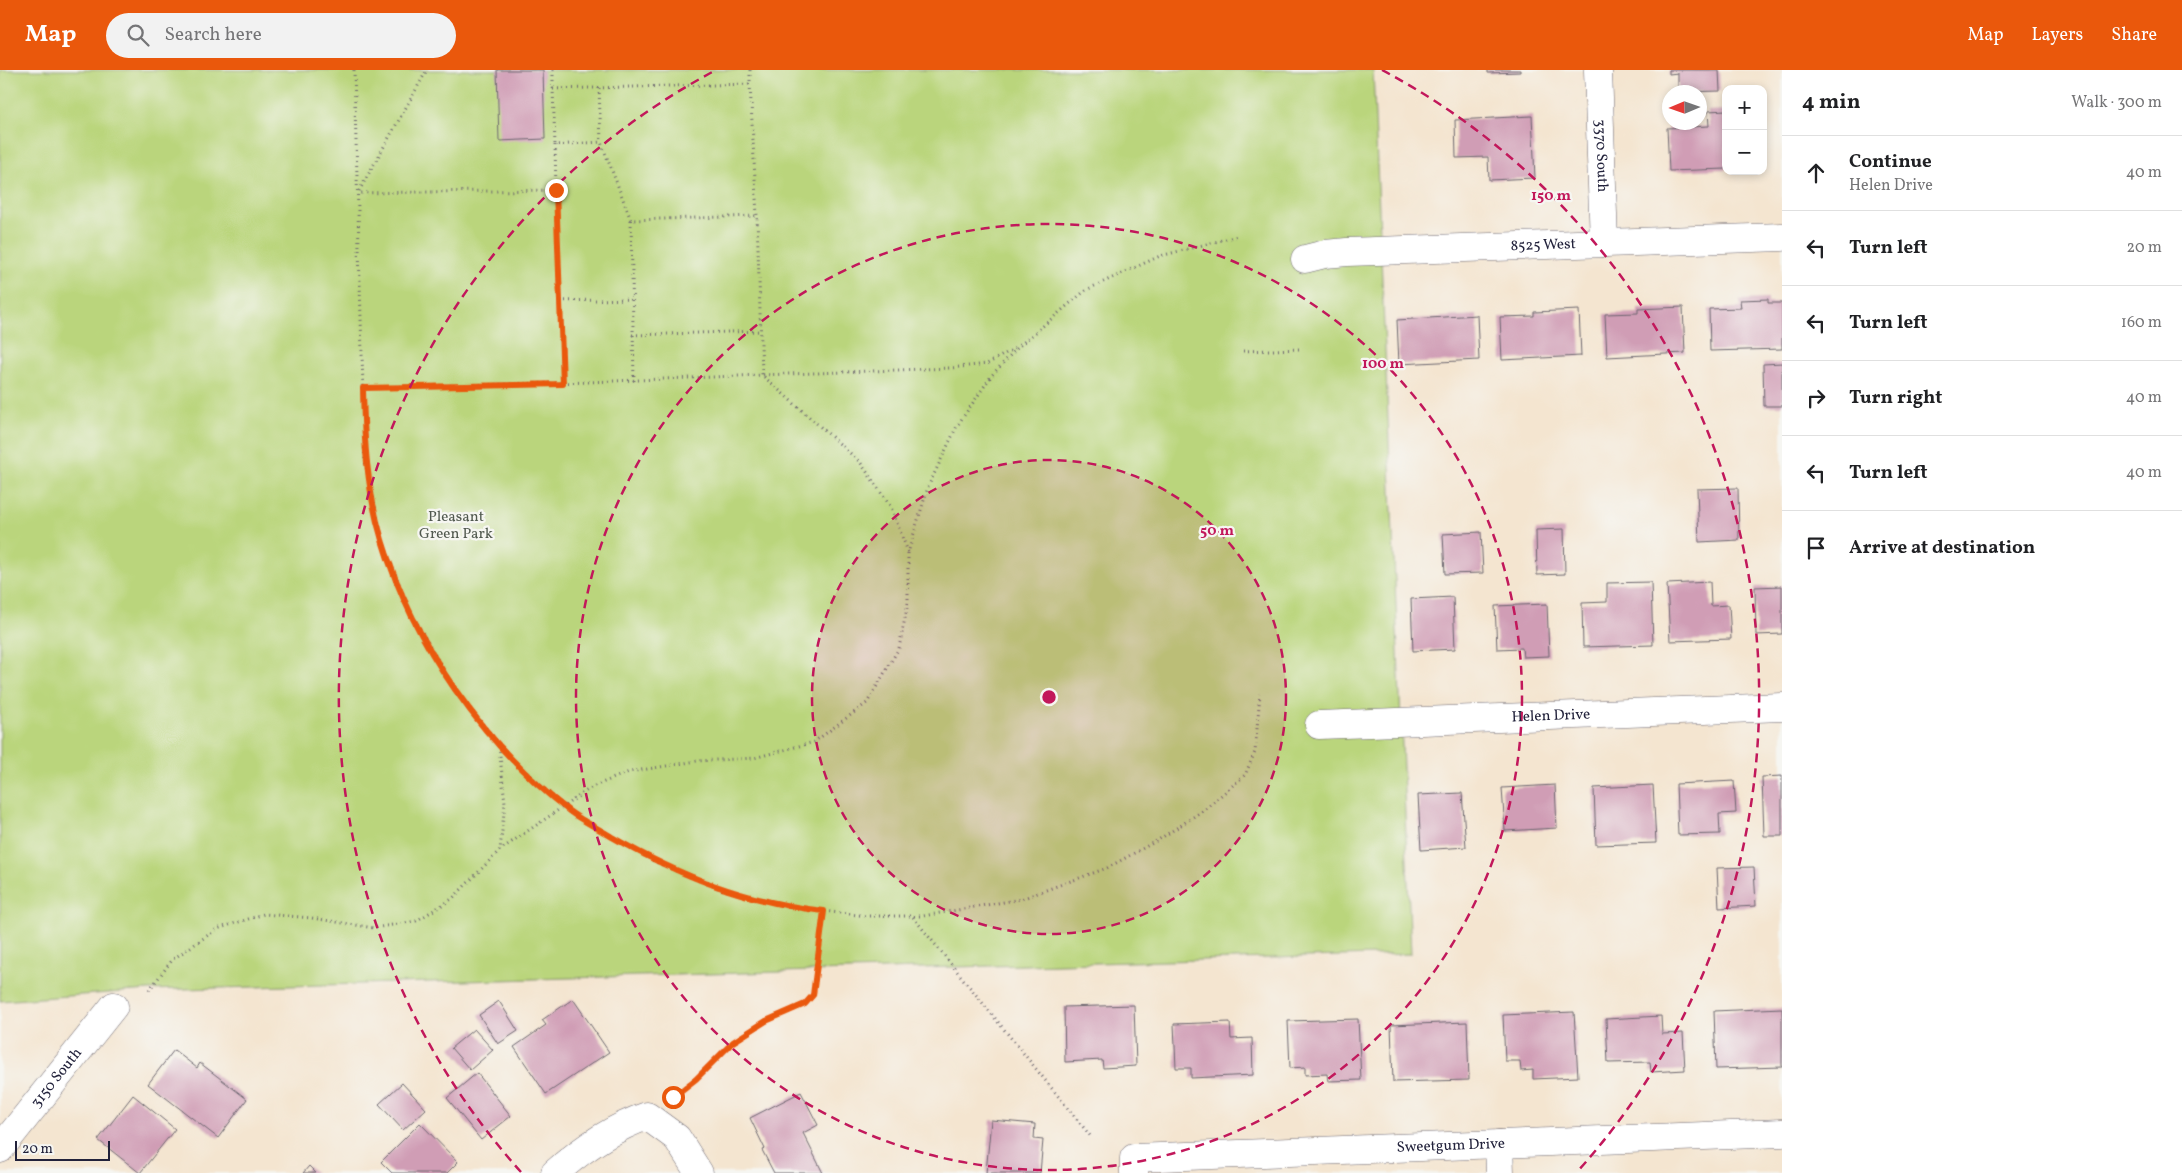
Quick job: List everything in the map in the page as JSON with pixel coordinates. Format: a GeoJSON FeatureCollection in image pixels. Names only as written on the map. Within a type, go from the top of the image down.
{"type":"FeatureCollection","features":[{"type":"Feature","properties":{"kind":"street","name":"3370 South"},"geometry":{"type":"LineString","coordinates":[[1598,70],[1604,244]]}},
{"type":"Feature","properties":{"kind":"street","name":"8525 West"},"geometry":{"type":"LineString","coordinates":[[1305,259],[1324,254],[1347,252],[1782,237]]}},
{"type":"Feature","properties":{"kind":"street","name":"Helen Drive"},"geometry":{"type":"LineString","coordinates":[[1319,725],[1782,707]]}},
{"type":"Feature","properties":{"kind":"street","name":"3150 South"},"geometry":{"type":"LineString","coordinates":[[0,1149],[114,1006]]}},
{"type":"Feature","properties":{"kind":"street"},"geometry":{"type":"LineString","coordinates":[[555,1173],[578,1152],[622,1124],[647,1116],[677,1138],[699,1173]]}},
{"type":"Feature","properties":{"kind":"street","name":"Sweetgum Drive"},"geometry":{"type":"LineString","coordinates":[[1134,1173],[1134,1158],[1782,1133]]}},
{"type":"Feature","properties":{"kind":"street"},"geometry":{"type":"LineString","coordinates":[[1499,1144],[1500,1173]]}},
{"type":"Feature","properties":{"kind":"path"},"geometry":{"type":"LineString","coordinates":[[354,70],[365,460],[382,540],[409,610],[456,692],[511,759],[564,806],[656,862],[721,889],[796,908],[867,916],[924,916],[1021,899],[1107,868],[1158,840],[1204,810],[1246,774],[1255,752],[1260,694]]}},
{"type":"Feature","properties":{"kind":"path"},"geometry":{"type":"LineString","coordinates":[[358,193],[427,70]]}},
{"type":"Feature","properties":{"kind":"path"},"geometry":{"type":"LineString","coordinates":[[552,70],[563,384]]}},
{"type":"Feature","properties":{"kind":"path"},"geometry":{"type":"LineString","coordinates":[[750,70],[762,375],[860,462],[891,507],[908,553]]}},
{"type":"Feature","properties":{"kind":"path"},"geometry":{"type":"LineString","coordinates":[[553,89],[750,84]]}},
{"type":"Feature","properties":{"kind":"path"},"geometry":{"type":"LineString","coordinates":[[599,88],[601,142],[630,220],[634,381]]}},
{"type":"Feature","properties":{"kind":"path"},"geometry":{"type":"LineString","coordinates":[[555,145],[601,142]]}},
{"type":"Feature","properties":{"kind":"path"},"geometry":{"type":"LineString","coordinates":[[358,193],[556,190]]}},
{"type":"Feature","properties":{"kind":"path"},"geometry":{"type":"LineString","coordinates":[[630,220],[757,216]]}},
{"type":"Feature","properties":{"kind":"path"},"geometry":{"type":"LineString","coordinates":[[149,990],[173,959],[217,929],[264,914],[312,918],[374,928],[416,921],[452,899],[500,850],[592,787],[629,772],[697,761],[754,758],[814,742],[867,703],[899,648],[908,604],[908,553],[928,487],[957,426],[992,375],[1019,346],[1086,290],[1160,256],[1238,236]]}},
{"type":"Feature","properties":{"kind":"path"},"geometry":{"type":"LineString","coordinates":[[560,301],[632,299]]}},
{"type":"Feature","properties":{"kind":"path"},"geometry":{"type":"LineString","coordinates":[[632,335],[761,331]]}},
{"type":"Feature","properties":{"kind":"path"},"geometry":{"type":"LineString","coordinates":[[363,388],[563,384],[951,368],[987,364],[1019,346]]}},
{"type":"Feature","properties":{"kind":"path"},"geometry":{"type":"LineString","coordinates":[[1243,351],[1300,349]]}},
{"type":"Feature","properties":{"kind":"path"},"geometry":{"type":"LineString","coordinates":[[498,745],[505,803],[500,850]]}},
{"type":"Feature","properties":{"kind":"path"},"geometry":{"type":"LineString","coordinates":[[673,1097],[696,1079],[733,1042],[766,1021],[805,1004],[813,995],[824,911]]}},
{"type":"Feature","properties":{"kind":"path"},"geometry":{"type":"LineString","coordinates":[[912,916],[1092,1138]]}},
{"type":"Feature","properties":{"kind":"green space","name":"Pleasant Green Park"},"geometry":{"type":"Polygon","coordinates":[[[0,70],[1373,70],[1411,954],[149,990],[0,1001],[0,70]]]}},
{"type":"Feature","properties":{"kind":"building"},"geometry":{"type":"Polygon","coordinates":[[[497,70],[543,70],[545,139],[499,141],[497,70]]]}},
{"type":"Feature","properties":{"kind":"building"},"geometry":{"type":"Polygon","coordinates":[[[1488,70],[1520,70],[1520,72],[1488,73],[1488,70]]]}},
{"type":"Feature","properties":{"kind":"building"},"geometry":{"type":"Polygon","coordinates":[[[1669,70],[1719,70],[1720,91],[1707,91],[1707,85],[1678,85],[1678,73],[1669,74],[1669,70]]]}},
{"type":"Feature","properties":{"kind":"building"},"geometry":{"type":"Polygon","coordinates":[[[1722,110],[1722,169],[1669,171],[1667,130],[1707,130],[1707,126],[1709,126],[1708,111],[1722,110]]]}},
{"type":"Feature","properties":{"kind":"building"},"geometry":{"type":"Polygon","coordinates":[[[1532,116],[1535,178],[1489,180],[1488,157],[1456,158],[1455,120],[1532,116]]]}},
{"type":"Feature","properties":{"kind":"building"},"geometry":{"type":"Polygon","coordinates":[[[1768,299],[1768,303],[1782,303],[1782,349],[1710,351],[1709,309],[1741,308],[1740,300],[1768,299]]]}},
{"type":"Feature","properties":{"kind":"building"},"geometry":{"type":"Polygon","coordinates":[[[1683,307],[1685,353],[1607,357],[1605,314],[1638,313],[1638,309],[1683,307]]]}},
{"type":"Feature","properties":{"kind":"building"},"geometry":{"type":"Polygon","coordinates":[[[1579,310],[1581,356],[1502,360],[1500,317],[1534,316],[1534,312],[1579,310]]]}},
{"type":"Feature","properties":{"kind":"building"},"geometry":{"type":"Polygon","coordinates":[[[1477,315],[1479,360],[1399,364],[1397,320],[1477,315]]]}},
{"type":"Feature","properties":{"kind":"building"},"geometry":{"type":"Polygon","coordinates":[[[1782,363],[1782,406],[1764,406],[1763,364],[1782,363]]]}},
{"type":"Feature","properties":{"kind":"building"},"geometry":{"type":"Polygon","coordinates":[[[1738,488],[1739,540],[1699,542],[1697,489],[1738,488]]]}},
{"type":"Feature","properties":{"kind":"building"},"geometry":{"type":"Polygon","coordinates":[[[1564,529],[1565,574],[1537,575],[1536,530],[1564,529]]]}},
{"type":"Feature","properties":{"kind":"building"},"geometry":{"type":"Polygon","coordinates":[[[1481,532],[1483,573],[1445,574],[1443,534],[1481,532]]]}},
{"type":"Feature","properties":{"kind":"building"},"geometry":{"type":"Polygon","coordinates":[[[1651,582],[1653,645],[1583,647],[1582,603],[1607,602],[1607,583],[1651,582]]]}},
{"type":"Feature","properties":{"kind":"building"},"geometry":{"type":"Polygon","coordinates":[[[1710,582],[1711,606],[1729,605],[1731,639],[1670,641],[1667,584],[1710,582]]]}},
{"type":"Feature","properties":{"kind":"building"},"geometry":{"type":"Polygon","coordinates":[[[1782,586],[1782,634],[1756,635],[1755,587],[1782,586]]]}},
{"type":"Feature","properties":{"kind":"building"},"geometry":{"type":"Polygon","coordinates":[[[1453,597],[1455,649],[1413,651],[1411,599],[1453,597]]]}},
{"type":"Feature","properties":{"kind":"building"},"geometry":{"type":"Polygon","coordinates":[[[1547,604],[1549,656],[1523,657],[1522,648],[1497,649],[1495,606],[1547,604]]]}},
{"type":"Feature","properties":{"kind":"building"},"geometry":{"type":"Polygon","coordinates":[[[1782,776],[1782,836],[1764,836],[1762,777],[1782,776]]]}},
{"type":"Feature","properties":{"kind":"building"},"geometry":{"type":"Polygon","coordinates":[[[1734,781],[1736,813],[1719,814],[1720,834],[1678,835],[1676,784],[1734,781]]]}},
{"type":"Feature","properties":{"kind":"building"},"geometry":{"type":"Polygon","coordinates":[[[1555,785],[1557,828],[1505,831],[1502,788],[1555,785]]]}},
{"type":"Feature","properties":{"kind":"building"},"geometry":{"type":"Polygon","coordinates":[[[1653,785],[1656,843],[1596,845],[1594,788],[1653,785]]]}},
{"type":"Feature","properties":{"kind":"building"},"geometry":{"type":"Polygon","coordinates":[[[1462,793],[1466,847],[1421,850],[1418,795],[1462,793]]]}},
{"type":"Feature","properties":{"kind":"building"},"geometry":{"type":"Polygon","coordinates":[[[1754,867],[1756,906],[1719,908],[1717,868],[1754,867]]]}},
{"type":"Feature","properties":{"kind":"building"},"geometry":{"type":"Polygon","coordinates":[[[573,999],[609,1052],[546,1094],[514,1047],[546,1025],[542,1020],[573,999]]]}},
{"type":"Feature","properties":{"kind":"building"},"geometry":{"type":"Polygon","coordinates":[[[499,1001],[518,1031],[498,1044],[479,1015],[499,1001]]]}},
{"type":"Feature","properties":{"kind":"building"},"geometry":{"type":"Polygon","coordinates":[[[1134,1005],[1136,1066],[1103,1068],[1102,1060],[1065,1062],[1064,1007],[1134,1005]]]}},
{"type":"Feature","properties":{"kind":"building"},"geometry":{"type":"Polygon","coordinates":[[[1782,1008],[1782,1067],[1716,1069],[1714,1011],[1782,1008]]]}},
{"type":"Feature","properties":{"kind":"building"},"geometry":{"type":"Polygon","coordinates":[[[1574,1012],[1578,1077],[1533,1079],[1533,1070],[1521,1071],[1520,1061],[1505,1061],[1503,1015],[1574,1012]]]}},
{"type":"Feature","properties":{"kind":"building"},"geometry":{"type":"Polygon","coordinates":[[[1661,1016],[1662,1034],[1683,1033],[1685,1070],[1651,1072],[1650,1062],[1608,1063],[1606,1019],[1661,1016]]]}},
{"type":"Feature","properties":{"kind":"building"},"geometry":{"type":"Polygon","coordinates":[[[1358,1019],[1361,1080],[1328,1081],[1327,1074],[1305,1075],[1305,1067],[1290,1068],[1288,1021],[1358,1019]]]}},
{"type":"Feature","properties":{"kind":"building"},"geometry":{"type":"Polygon","coordinates":[[[1230,1022],[1231,1039],[1252,1038],[1253,1075],[1191,1078],[1191,1068],[1176,1068],[1174,1024],[1230,1022]]]}},
{"type":"Feature","properties":{"kind":"building"},"geometry":{"type":"Polygon","coordinates":[[[1467,1022],[1469,1080],[1393,1082],[1391,1025],[1467,1022]]]}},
{"type":"Feature","properties":{"kind":"building"},"geometry":{"type":"Polygon","coordinates":[[[474,1029],[493,1050],[470,1070],[451,1048],[474,1029]]]}},
{"type":"Feature","properties":{"kind":"building"},"geometry":{"type":"Polygon","coordinates":[[[174,1050],[197,1068],[200,1063],[247,1099],[218,1138],[148,1084],[174,1050]]]}},
{"type":"Feature","properties":{"kind":"building"},"geometry":{"type":"Polygon","coordinates":[[[477,1073],[511,1116],[481,1140],[447,1098],[477,1073]]]}},
{"type":"Feature","properties":{"kind":"building"},"geometry":{"type":"Polygon","coordinates":[[[402,1083],[426,1109],[403,1130],[379,1104],[402,1083]]]}},
{"type":"Feature","properties":{"kind":"building"},"geometry":{"type":"Polygon","coordinates":[[[801,1092],[818,1125],[803,1133],[823,1173],[774,1173],[762,1150],[765,1149],[750,1118],[801,1092]]]}},
{"type":"Feature","properties":{"kind":"building"},"geometry":{"type":"Polygon","coordinates":[[[133,1095],[175,1129],[140,1173],[98,1140],[133,1095]]]}},
{"type":"Feature","properties":{"kind":"building"},"geometry":{"type":"Polygon","coordinates":[[[991,1120],[1035,1124],[1034,1139],[1043,1140],[1040,1173],[986,1173],[991,1120]]]}},
{"type":"Feature","properties":{"kind":"building"},"geometry":{"type":"Polygon","coordinates":[[[420,1123],[458,1162],[447,1173],[392,1173],[381,1162],[420,1123]]]}},
{"type":"Feature","properties":{"kind":"building"},"geometry":{"type":"Polygon","coordinates":[[[309,1166],[316,1173],[303,1173],[309,1166]]]}},
{"type":"Feature","properties":{"kind":"route"},"geometry":{"type":"LineString","coordinates":[[556,190],[563,384],[363,388],[365,460],[382,540],[409,610],[456,692],[511,759],[570,812],[656,862],[721,889],[796,908],[824,911],[813,995],[805,1004],[766,1021],[733,1042],[696,1079],[673,1097]]}}]}
